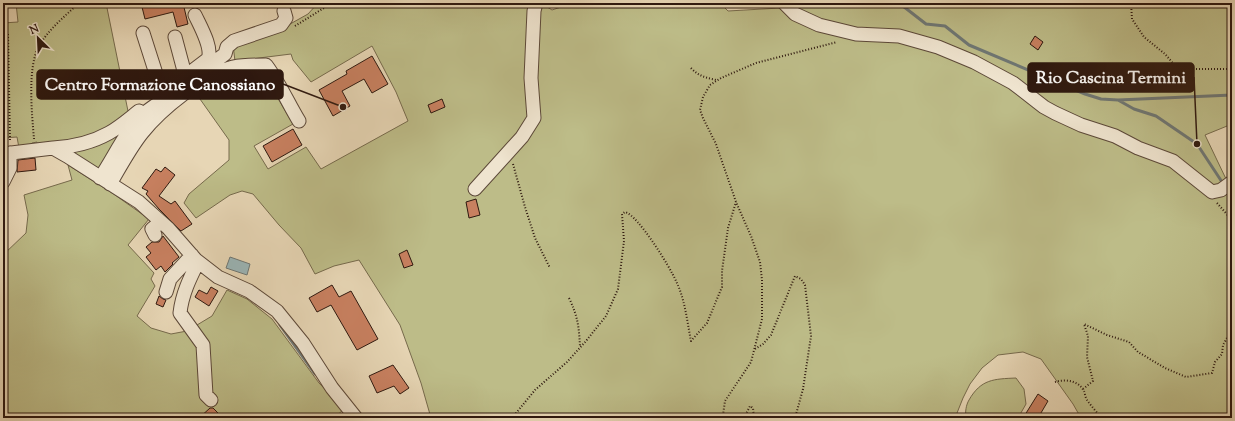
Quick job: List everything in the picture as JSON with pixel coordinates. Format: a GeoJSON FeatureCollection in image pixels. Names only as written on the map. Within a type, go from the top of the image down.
{"type":"FeatureCollection","features":[{"type":"Feature","properties":{"kind":"street"},"geometry":{"type":"LineString","coordinates":[[476,189],[522,137],[534,118],[531,78],[536,3]]}},
{"type":"Feature","properties":{"kind":"street"},"geometry":{"type":"LineString","coordinates":[[784,3],[795,14],[819,25],[856,34],[899,36],[938,47],[974,62],[1013,83],[1044,107],[1081,125],[1115,136],[1138,148],[1173,161],[1212,192],[1217,191],[1232,182]]}},
{"type":"Feature","properties":{"kind":"street"},"geometry":{"type":"LineString","coordinates":[[105,181],[128,133],[146,112],[225,54],[227,47],[234,41],[242,37],[281,25],[286,18],[284,11]]}},
{"type":"Feature","properties":{"kind":"street"},"geometry":{"type":"LineString","coordinates":[[3,182],[10,168],[6,153],[67,147],[97,139],[110,132],[208,60],[210,55],[209,46],[195,15]]}},
{"type":"Feature","properties":{"kind":"street"},"geometry":{"type":"LineString","coordinates":[[143,33],[158,80],[168,90]]}},
{"type":"Feature","properties":{"kind":"street"},"geometry":{"type":"LineString","coordinates":[[175,37],[183,67],[184,77]]}},
{"type":"Feature","properties":{"kind":"street"},"geometry":{"type":"LineString","coordinates":[[105,181],[142,132],[175,101],[207,78],[233,67],[266,65],[275,76],[286,99],[300,121]]}},
{"type":"Feature","properties":{"kind":"street"},"geometry":{"type":"LineString","coordinates":[[53,148],[138,202],[161,222],[198,261],[218,277],[248,291],[277,311],[303,343],[332,388],[356,418]]}},
{"type":"Feature","properties":{"kind":"street"},"geometry":{"type":"LineString","coordinates":[[155,235],[152,229],[161,222]]}},
{"type":"Feature","properties":{"kind":"street"},"geometry":{"type":"LineString","coordinates":[[194,282],[198,261]]}},
{"type":"Feature","properties":{"kind":"street"},"geometry":{"type":"LineString","coordinates":[[166,292],[170,279],[198,261]]}},
{"type":"Feature","properties":{"kind":"street"},"geometry":{"type":"LineString","coordinates":[[198,261],[190,276],[181,303],[180,313],[203,344],[206,395],[211,400]]}},
{"type":"Feature","properties":{"kind":"path"},"geometry":{"type":"LineString","coordinates":[[35,150],[32,82],[38,47],[48,34],[79,3]]}},
{"type":"Feature","properties":{"kind":"path"},"geometry":{"type":"LineString","coordinates":[[1131,3],[1132,19],[1144,37],[1165,54],[1178,69]]}},
{"type":"Feature","properties":{"kind":"path"},"geometry":{"type":"LineString","coordinates":[[6,153],[8,34]]}},
{"type":"Feature","properties":{"kind":"path"},"geometry":{"type":"LineString","coordinates":[[725,418],[723,414],[725,401],[751,362],[755,349],[762,319],[762,280],[760,262],[751,236],[736,202],[716,144],[700,110],[703,97],[710,85],[717,80],[756,63],[842,40],[856,34]]}},
{"type":"Feature","properties":{"kind":"path"},"geometry":{"type":"LineString","coordinates":[[691,68],[695,73],[706,78],[717,80]]}},
{"type":"Feature","properties":{"kind":"path"},"geometry":{"type":"LineString","coordinates":[[1146,69],[1232,69]]}},
{"type":"Feature","properties":{"kind":"path"},"geometry":{"type":"LineString","coordinates":[[509,151],[535,238],[550,268]]}},
{"type":"Feature","properties":{"kind":"path"},"geometry":{"type":"LineString","coordinates":[[1217,191],[1216,202],[1232,220]]}},
{"type":"Feature","properties":{"kind":"path"},"geometry":{"type":"LineString","coordinates":[[512,418],[535,390],[567,362],[580,348],[606,316],[618,289],[624,241],[622,214],[625,212],[629,213],[638,223],[661,255],[676,281],[684,306],[691,341],[707,323],[722,287],[722,271],[728,228],[736,202]]}},
{"type":"Feature","properties":{"kind":"path"},"geometry":{"type":"LineString","coordinates":[[755,349],[764,344],[771,335],[795,276],[801,279],[805,285],[811,336],[802,389],[795,418]]}},
{"type":"Feature","properties":{"kind":"path"},"geometry":{"type":"LineString","coordinates":[[569,298],[579,326],[580,348]]}},
{"type":"Feature","properties":{"kind":"path"},"geometry":{"type":"LineString","coordinates":[[1083,389],[1093,380],[1087,357],[1088,336],[1084,324],[1107,335],[1129,342],[1138,352],[1165,368],[1186,377],[1212,373],[1215,362],[1222,354],[1223,345],[1232,329]]}},
{"type":"Feature","properties":{"kind":"path"},"geometry":{"type":"LineString","coordinates":[[1055,382],[1070,380],[1083,389],[1087,400],[1101,418]]}},
{"type":"Feature","properties":{"kind":"path"},"geometry":{"type":"LineString","coordinates":[[744,418],[750,406],[753,408],[754,418]]}},
{"type":"Feature","properties":{"kind":"shaded area"},"geometry":{"type":"Polygon","coordinates":[[[16,3],[106,3],[129,116],[106,131],[70,142],[37,145],[37,142],[32,143],[32,147],[19,148],[17,137],[3,138],[3,23],[18,22],[16,3]]]}},
{"type":"Feature","properties":{"kind":"shaded area"},"geometry":{"type":"Polygon","coordinates":[[[318,3],[541,3],[552,10],[569,3],[720,3],[728,11],[780,8],[784,3],[1232,3],[1232,124],[1205,135],[1227,181],[1232,180],[1232,418],[1081,418],[1073,404],[1041,359],[1023,352],[998,355],[982,368],[970,384],[963,398],[957,413],[957,418],[431,418],[421,383],[400,325],[359,260],[334,266],[315,274],[301,248],[253,194],[242,191],[230,195],[196,218],[184,203],[189,194],[229,160],[229,140],[195,92],[227,74],[257,70],[263,73],[293,124],[254,146],[268,169],[306,147],[321,169],[408,121],[396,92],[372,46],[311,82],[293,60],[291,54],[235,61],[233,45],[274,33],[308,14],[318,3]]]}},
{"type":"Feature","properties":{"kind":"shaded area"},"geometry":{"type":"Polygon","coordinates":[[[134,119],[99,170],[71,151],[134,119]]]}},
{"type":"Feature","properties":{"kind":"shaded area"},"geometry":{"type":"Polygon","coordinates":[[[68,165],[149,219],[128,245],[154,273],[151,279],[155,286],[137,316],[151,328],[171,334],[187,331],[212,316],[227,290],[247,299],[272,319],[319,383],[344,409],[334,418],[3,418],[3,255],[26,233],[28,215],[24,195],[72,180],[68,165]]]}},
{"type":"Feature","properties":{"kind":"shaded area"},"geometry":{"type":"Polygon","coordinates":[[[1016,378],[1024,389],[1026,404],[1018,418],[966,418],[968,402],[978,388],[983,384],[995,380],[1016,378]]]}},
{"type":"Feature","properties":{"kind":"water"},"geometry":{"type":"Polygon","coordinates":[[[230,257],[250,264],[247,275],[226,268],[230,257]]]}},
{"type":"Feature","properties":{"kind":"building"},"geometry":{"type":"Polygon","coordinates":[[[141,3],[183,3],[188,24],[177,27],[173,12],[145,19],[141,3]]]}},
{"type":"Feature","properties":{"kind":"building"},"geometry":{"type":"Polygon","coordinates":[[[1035,36],[1043,42],[1038,50],[1030,44],[1035,36]]]}},
{"type":"Feature","properties":{"kind":"building"},"geometry":{"type":"Polygon","coordinates":[[[372,56],[388,84],[372,93],[364,79],[342,91],[350,106],[333,116],[319,90],[347,74],[346,71],[372,56]]]}},
{"type":"Feature","properties":{"kind":"building"},"geometry":{"type":"Polygon","coordinates":[[[442,99],[445,107],[431,113],[428,105],[442,99]]]}},
{"type":"Feature","properties":{"kind":"building"},"geometry":{"type":"Polygon","coordinates":[[[293,129],[302,145],[272,162],[263,146],[293,129]]]}},
{"type":"Feature","properties":{"kind":"building"},"geometry":{"type":"Polygon","coordinates":[[[35,158],[36,170],[17,172],[18,160],[35,158]]]}},
{"type":"Feature","properties":{"kind":"building"},"geometry":{"type":"Polygon","coordinates":[[[165,167],[175,175],[159,196],[171,204],[175,201],[192,224],[181,231],[146,194],[148,191],[142,188],[156,169],[161,172],[165,167]]]}},
{"type":"Feature","properties":{"kind":"building"},"geometry":{"type":"Polygon","coordinates":[[[476,199],[480,215],[469,218],[466,202],[476,199]]]}},
{"type":"Feature","properties":{"kind":"building"},"geometry":{"type":"Polygon","coordinates":[[[163,236],[179,257],[165,272],[161,266],[156,270],[146,257],[151,253],[146,247],[152,242],[159,242],[163,236]]]}},
{"type":"Feature","properties":{"kind":"building"},"geometry":{"type":"Polygon","coordinates":[[[407,250],[413,265],[404,268],[399,254],[407,250]]]}},
{"type":"Feature","properties":{"kind":"building"},"geometry":{"type":"Polygon","coordinates":[[[332,285],[339,297],[351,291],[378,339],[357,350],[331,305],[317,312],[309,298],[332,285]]]}},
{"type":"Feature","properties":{"kind":"building"},"geometry":{"type":"Polygon","coordinates":[[[211,287],[218,291],[209,306],[195,297],[199,290],[207,294],[211,287]]]}},
{"type":"Feature","properties":{"kind":"building"},"geometry":{"type":"Polygon","coordinates":[[[159,296],[166,300],[163,307],[156,304],[159,296]]]}},
{"type":"Feature","properties":{"kind":"building"},"geometry":{"type":"Polygon","coordinates":[[[393,365],[409,388],[400,394],[394,386],[377,393],[369,376],[393,365]]]}},
{"type":"Feature","properties":{"kind":"building"},"geometry":{"type":"Polygon","coordinates":[[[1038,394],[1048,401],[1038,418],[1023,418],[1038,394]]]}},
{"type":"Feature","properties":{"kind":"building"},"geometry":{"type":"Polygon","coordinates":[[[210,408],[213,408],[223,418],[199,418],[210,408]]]}},
{"type":"Feature","properties":{"kind":"waterway"},"geometry":{"type":"LineString","coordinates":[[899,3],[926,24],[945,26],[969,45],[1085,94],[1101,99],[1118,100],[1232,95]]}},
{"type":"Feature","properties":{"kind":"waterway"},"geometry":{"type":"LineString","coordinates":[[1118,100],[1134,109],[1156,116],[1197,144],[1224,185]]}},
{"type":"Feature","properties":{"kind":"waterway"},"geometry":{"type":"LineString","coordinates":[[1227,190],[1232,199]]}},
{"type":"Feature","properties":{"kind":"waterway"},"geometry":{"type":"LineString","coordinates":[[280,325],[315,374]]}},
{"type":"Feature","properties":{"kind":"place","name":"Centro Formazione Canossiano"},"geometry":{"type":"Point","coordinates":[343,107]}},
{"type":"Feature","properties":{"kind":"place","name":"Rio Cascina Termini"},"geometry":{"type":"Point","coordinates":[1197,144]}}]}
